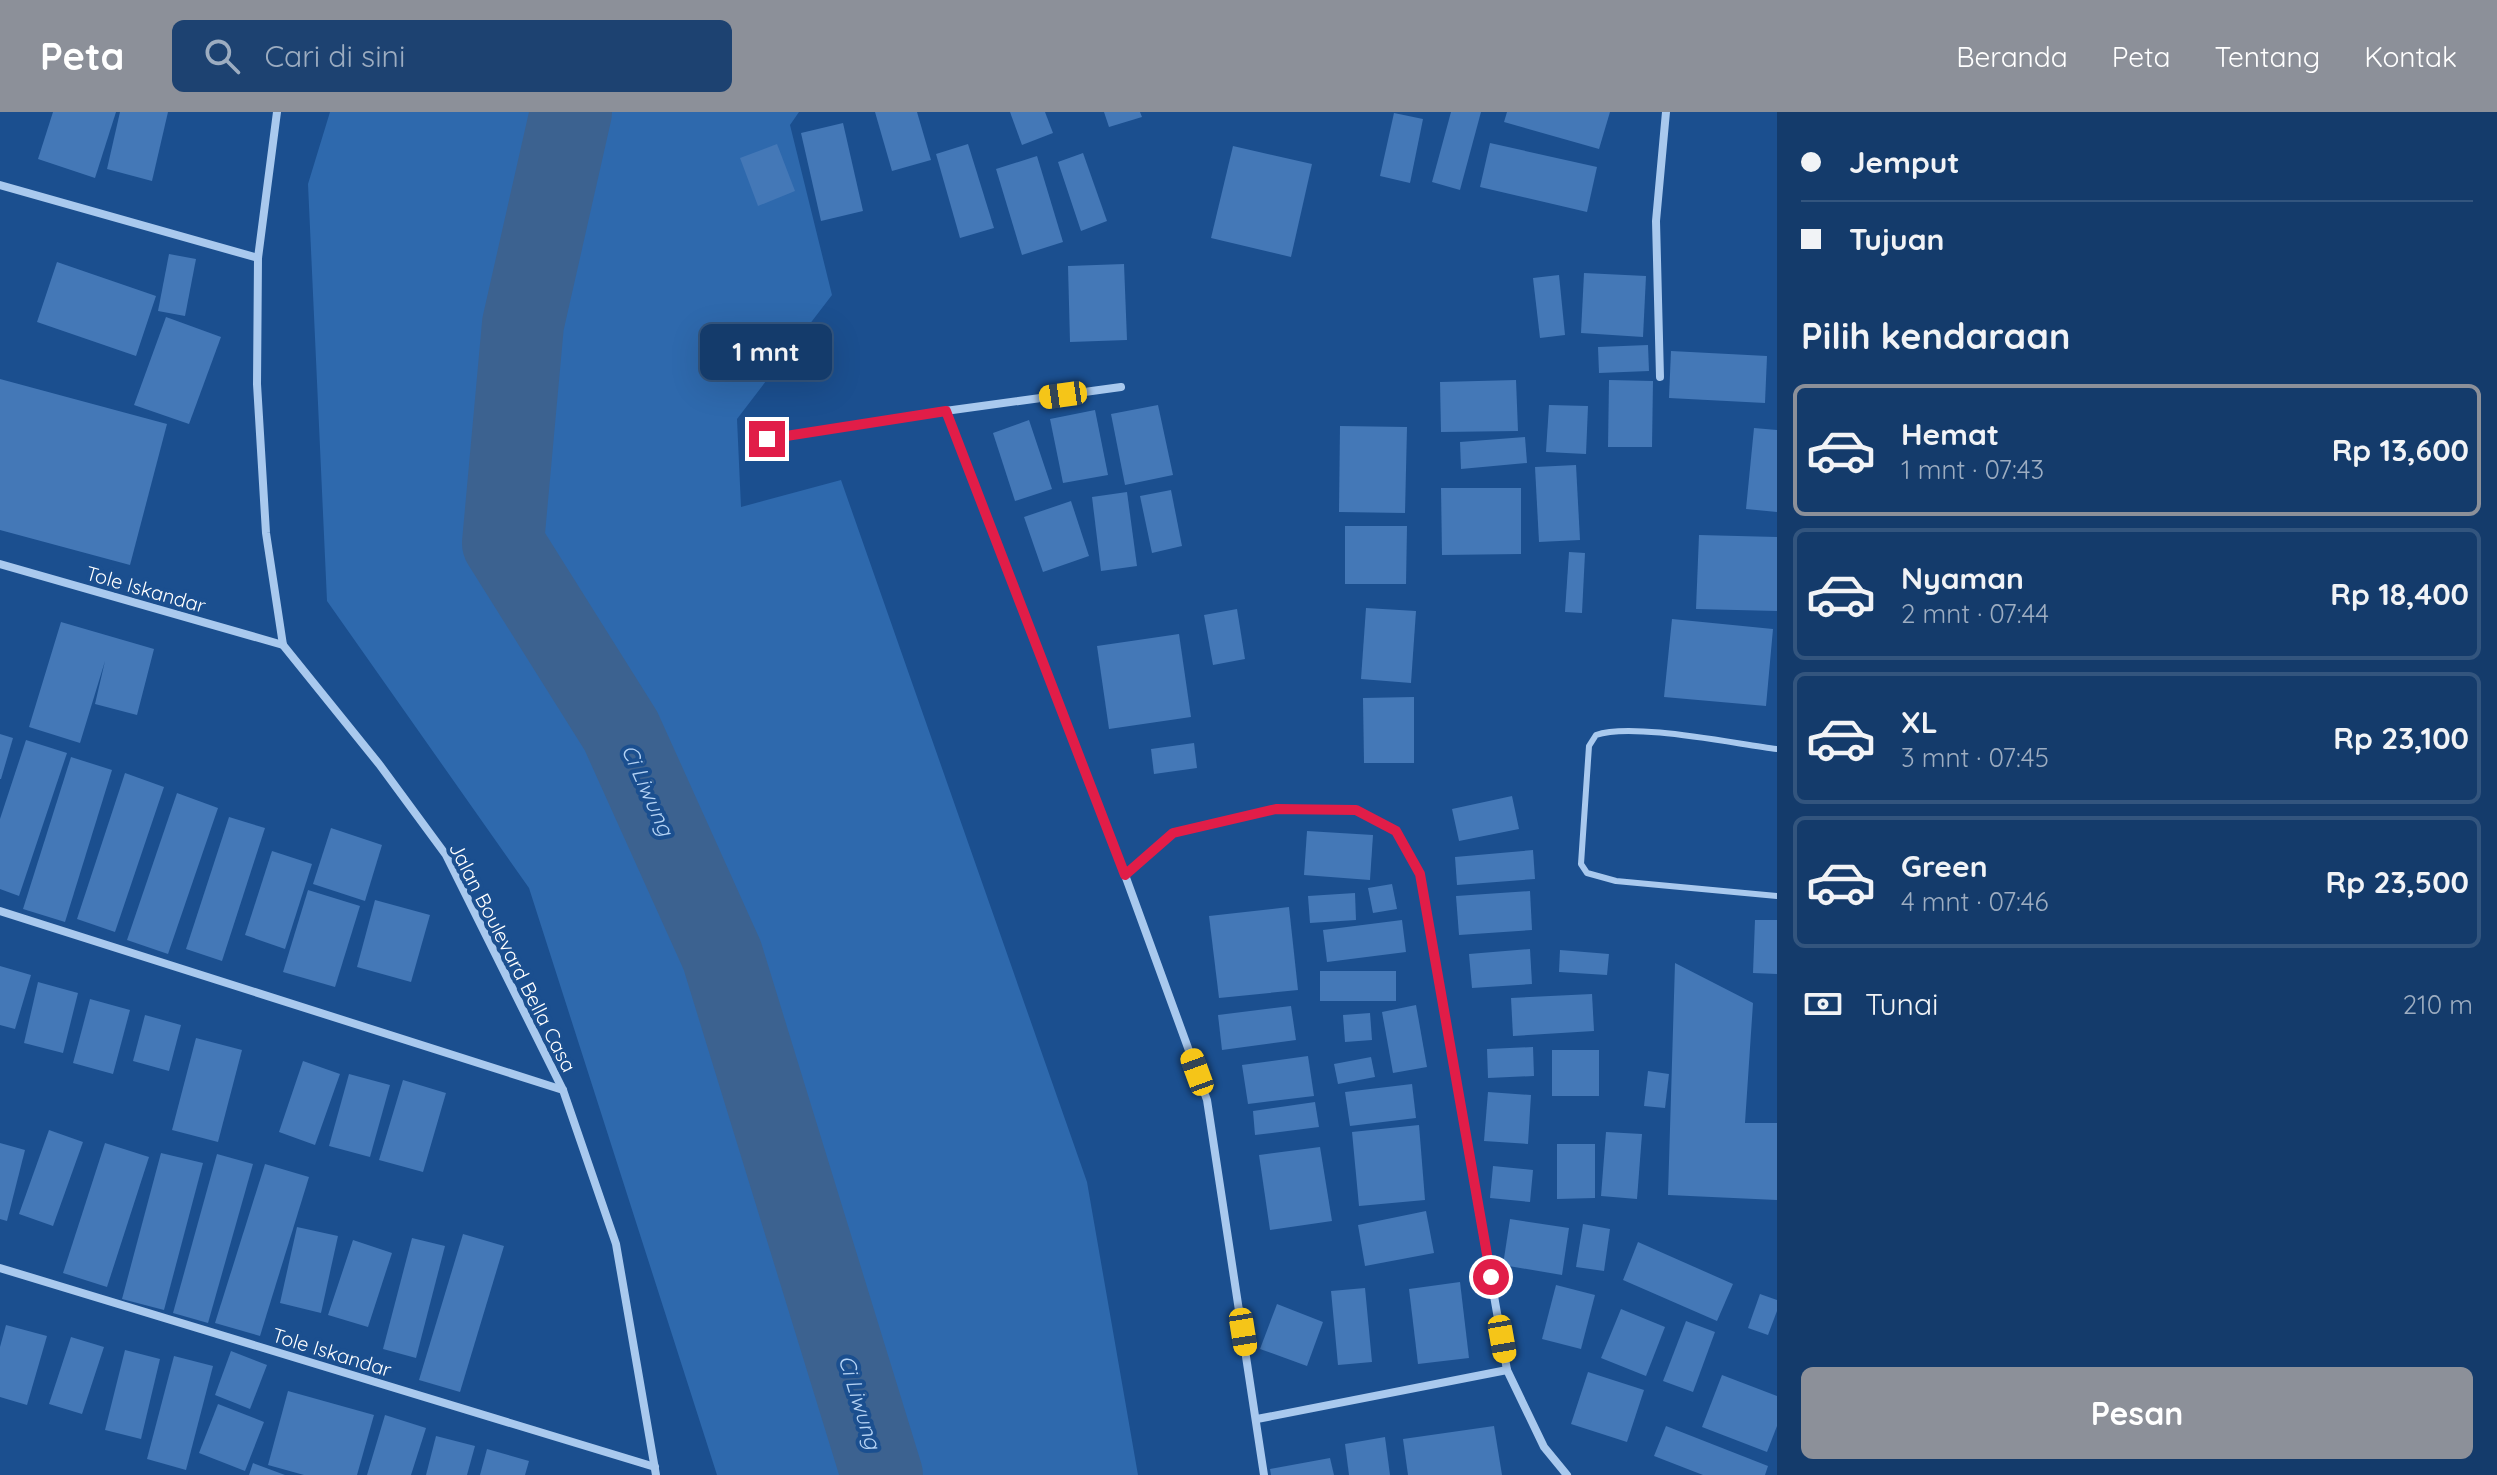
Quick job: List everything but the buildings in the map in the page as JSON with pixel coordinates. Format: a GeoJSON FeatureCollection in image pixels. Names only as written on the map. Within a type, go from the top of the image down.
{"type":"FeatureCollection","features":[{"type":"Feature","properties":{"kind":"street"},"geometry":{"type":"LineString","coordinates":[[277,112],[258,258],[257,384],[266,533],[283,645]]}},
{"type":"Feature","properties":{"kind":"street"},"geometry":{"type":"LineString","coordinates":[[1660,377],[1656,221],[1666,112]]}},
{"type":"Feature","properties":{"kind":"street"},"geometry":{"type":"LineString","coordinates":[[0,185],[258,258]]}},
{"type":"Feature","properties":{"kind":"street"},"geometry":{"type":"LineString","coordinates":[[767,439],[1121,387]]}},
{"type":"Feature","properties":{"kind":"street"},"geometry":{"type":"LineString","coordinates":[[946,411],[1125,875],[1207,1100],[1264,1475]]}},
{"type":"Feature","properties":{"kind":"street","name":"Tole Iskandar"},"geometry":{"type":"LineString","coordinates":[[0,564],[283,645]]}},
{"type":"Feature","properties":{"kind":"street","name":"Jalan Boulevard Bella Casa"},"geometry":{"type":"LineString","coordinates":[[283,645],[379,764],[446,855],[563,1090],[616,1244],[656,1471]]}},
{"type":"Feature","properties":{"kind":"street"},"geometry":{"type":"LineString","coordinates":[[1125,875],[1173,833],[1276,809],[1356,810],[1396,831],[1420,874],[1507,1370],[1544,1447],[1567,1475]]}},
{"type":"Feature","properties":{"kind":"street"},"geometry":{"type":"LineString","coordinates":[[0,911],[563,1090]]}},
{"type":"Feature","properties":{"kind":"street","name":"Tole Iskandar"},"geometry":{"type":"LineString","coordinates":[[0,1268],[656,1471]]}},
{"type":"Feature","properties":{"kind":"street"},"geometry":{"type":"LineString","coordinates":[[1257,1419],[1507,1370]]}},
{"type":"Feature","properties":{"kind":"lane"},"geometry":{"type":"LineString","coordinates":[[1777,749],[1648,732],[1614,730],[1596,735],[1589,746],[1581,864],[1587,873],[1616,881],[1777,896]]}},
{"type":"Feature","properties":{"kind":"shaded area"},"geometry":{"type":"Polygon","coordinates":[[[330,112],[799,112],[790,125],[832,295],[737,419],[741,507],[841,480],[1087,1182],[1138,1475],[717,1475],[529,888],[327,601],[308,184],[330,112]]]}},
{"type":"Feature","properties":{"kind":"waterway","name":"Ci Liwung"},"geometry":{"type":"LineString","coordinates":[[571,112],[523,324],[503,543],[621,731],[722,955],[882,1475]]}},
{"type":"Feature","properties":{"kind":"route"},"geometry":{"type":"LineString","coordinates":[[767,439],[946,411],[1125,875],[1173,833],[1276,809],[1356,810],[1396,831],[1420,874],[1491,1277]]}}]}
